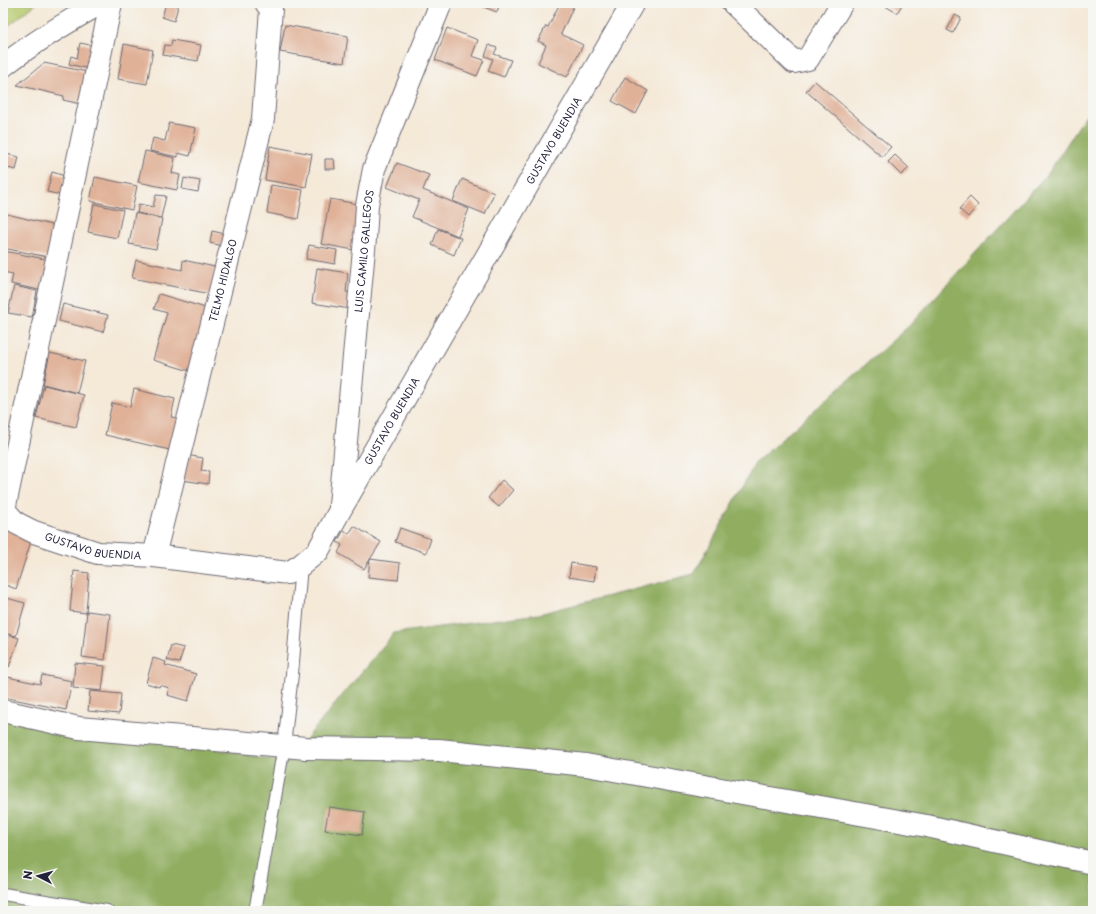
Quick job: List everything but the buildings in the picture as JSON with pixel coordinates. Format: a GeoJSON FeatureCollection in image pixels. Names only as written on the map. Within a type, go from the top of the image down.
{"type":"FeatureCollection","features":[{"type":"Feature","properties":{"kind":"street"},"geometry":{"type":"LineString","coordinates":[[3,66],[28,47],[101,3]]}},
{"type":"Feature","properties":{"kind":"street"},"geometry":{"type":"LineString","coordinates":[[4,510],[111,3]]}},
{"type":"Feature","properties":{"kind":"street","name":"TELMO HIDALGO"},"geometry":{"type":"LineString","coordinates":[[154,556],[264,119],[271,9],[266,3]]}},
{"type":"Feature","properties":{"kind":"street","name":"LUIS CAMILO GALLEGOS"},"geometry":{"type":"LineString","coordinates":[[339,512],[367,205],[372,176],[441,3]]}},
{"type":"Feature","properties":{"kind":"street","name":"GUSTAVO BUENDIA"},"geometry":{"type":"LineString","coordinates":[[4,510],[16,523],[34,532],[98,553],[154,556],[288,573],[301,565],[318,551],[339,512],[634,3]]}},
{"type":"Feature","properties":{"kind":"street"},"geometry":{"type":"LineString","coordinates":[[733,3],[794,62],[808,59],[842,3]]}},
{"type":"Feature","properties":{"kind":"street"},"geometry":{"type":"LineString","coordinates":[[3,711],[79,728],[306,748],[439,750],[586,765],[927,826],[1093,863]]}},
{"type":"Feature","properties":{"kind":"lane"},"geometry":{"type":"LineString","coordinates":[[254,911],[284,746],[292,674],[301,565]]}},
{"type":"Feature","properties":{"kind":"lane"},"geometry":{"type":"LineString","coordinates":[[3,894],[108,911]]}},
{"type":"Feature","properties":{"kind":"green space"},"geometry":{"type":"Polygon","coordinates":[[[3,3],[37,3],[3,30],[3,3]]]}},
{"type":"Feature","properties":{"kind":"green space"},"geometry":{"type":"Polygon","coordinates":[[[1093,104],[1093,911],[3,911],[3,710],[287,762],[394,633],[539,614],[694,574],[756,462],[909,326],[1049,172],[1093,104]]]}}]}
